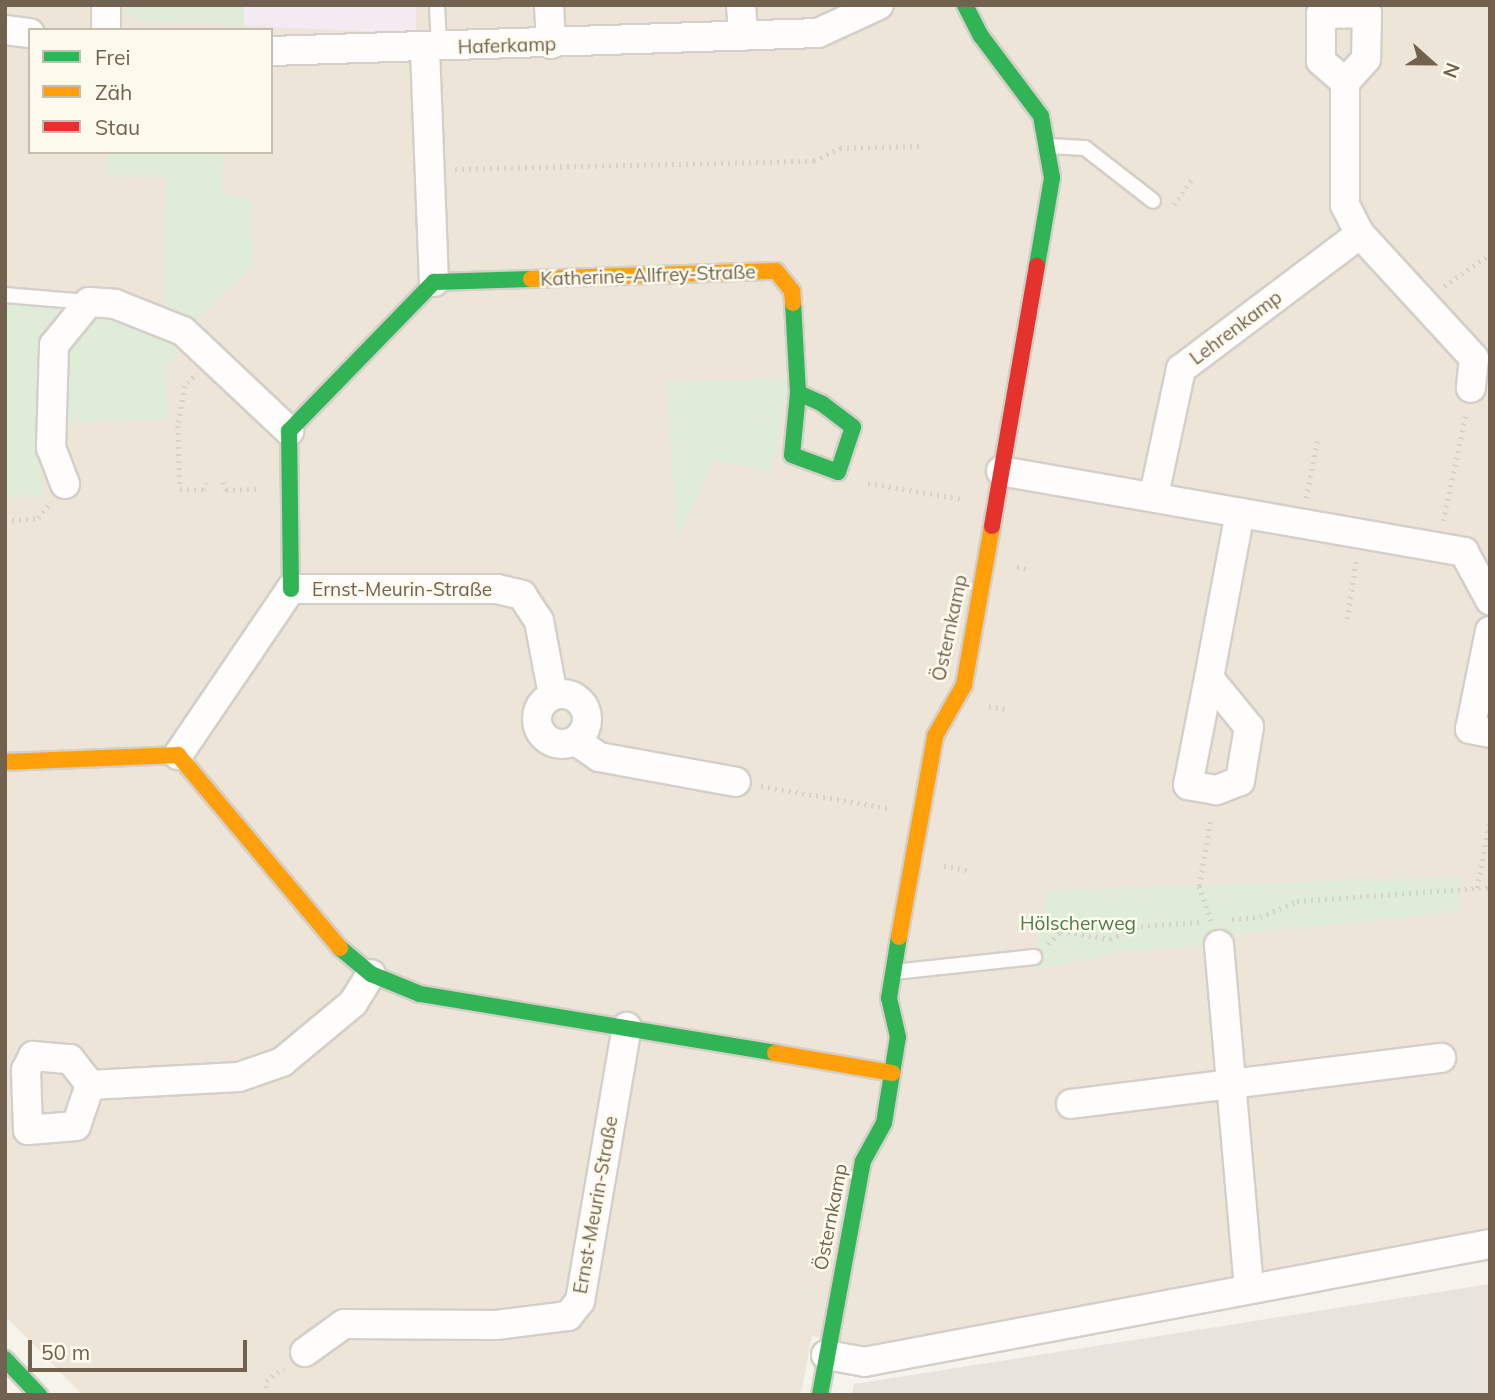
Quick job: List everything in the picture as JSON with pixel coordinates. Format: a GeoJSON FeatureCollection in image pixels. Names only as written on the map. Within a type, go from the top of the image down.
{"type":"FeatureCollection","features":[{"type":"Feature","properties":{"kind":"street"},"geometry":{"type":"LineString","coordinates":[[106,5],[106,28]]}},
{"type":"Feature","properties":{"kind":"street"},"geometry":{"type":"LineString","coordinates":[[549,5],[551,44]]}},
{"type":"Feature","properties":{"kind":"street"},"geometry":{"type":"LineString","coordinates":[[741,5],[743,36]]}},
{"type":"Feature","properties":{"kind":"street","name":"Haferkamp"},"geometry":{"type":"LineString","coordinates":[[273,51],[432,49],[818,33],[879,5]]}},
{"type":"Feature","properties":{"kind":"street","name":"Östernkamp"},"geometry":{"type":"LineString","coordinates":[[820,1395],[863,1161],[884,1123],[898,1037],[889,998],[918,813],[935,736],[964,685],[1052,178],[1041,116],[981,36],[965,5]]}},
{"type":"Feature","properties":{"kind":"street"},"geometry":{"type":"LineString","coordinates":[[5,30],[28,33]]}},
{"type":"Feature","properties":{"kind":"street"},"geometry":{"type":"LineString","coordinates":[[289,431],[434,282],[430,170],[432,49]]}},
{"type":"Feature","properties":{"kind":"street"},"geometry":{"type":"LineString","coordinates":[[1345,82],[1345,205],[1360,234],[1420,303],[1474,358],[1471,388]]}},
{"type":"Feature","properties":{"kind":"street","name":"Lehrenkamp"},"geometry":{"type":"LineString","coordinates":[[1154,495],[1181,369],[1360,234]]}},
{"type":"Feature","properties":{"kind":"street","name":"Katherine-Allfrey-Straße"},"geometry":{"type":"LineString","coordinates":[[434,282],[776,271],[792,291],[798,393],[792,454],[838,472]]}},
{"type":"Feature","properties":{"kind":"street"},"geometry":{"type":"LineString","coordinates":[[65,484],[51,448],[54,345],[89,302],[115,304],[160,320],[183,331],[214,357],[289,431],[291,590]]}},
{"type":"Feature","properties":{"kind":"street"},"geometry":{"type":"LineString","coordinates":[[798,393],[823,404],[853,427],[838,472]]}},
{"type":"Feature","properties":{"kind":"street"},"geometry":{"type":"LineString","coordinates":[[1001,471],[1154,495],[1240,513],[1464,552],[1490,600]]}},
{"type":"Feature","properties":{"kind":"street"},"geometry":{"type":"LineString","coordinates":[[1209,678],[1250,727],[1240,781],[1216,790],[1188,785],[1240,513]]}},
{"type":"Feature","properties":{"kind":"street","name":"Ernst-Meurin-Straße"},"geometry":{"type":"LineString","coordinates":[[178,755],[291,590],[497,589],[522,595],[540,621],[553,695]]}},
{"type":"Feature","properties":{"kind":"street"},"geometry":{"type":"LineString","coordinates":[[1490,631],[1470,729],[1490,733]]}},
{"type":"Feature","properties":{"kind":"street"},"geometry":{"type":"LineString","coordinates":[[576,741],[587,726],[585,708],[571,695],[553,695],[538,710],[539,731],[555,744],[576,741],[599,757],[736,782]]}},
{"type":"Feature","properties":{"kind":"street"},"geometry":{"type":"LineString","coordinates":[[5,762],[178,755],[340,948],[371,974],[420,994],[892,1073]]}},
{"type":"Feature","properties":{"kind":"street"},"geometry":{"type":"LineString","coordinates":[[1215,933],[1249,1288]]}},
{"type":"Feature","properties":{"kind":"street"},"geometry":{"type":"LineString","coordinates":[[90,1085],[239,1077],[282,1062],[353,1003],[371,974]]}},
{"type":"Feature","properties":{"kind":"street","name":"Ernst-Meurin-Straße"},"geometry":{"type":"LineString","coordinates":[[304,1352],[344,1324],[496,1325],[568,1316],[580,1301],[627,1027]]}},
{"type":"Feature","properties":{"kind":"street"},"geometry":{"type":"LineString","coordinates":[[1070,1104],[1441,1058]]}},
{"type":"Feature","properties":{"kind":"street"},"geometry":{"type":"LineString","coordinates":[[826,1355],[864,1362],[1490,1244]]}},
{"type":"Feature","properties":{"kind":"street"},"geometry":{"type":"LineString","coordinates":[[5,1359],[39,1395]]}},
{"type":"Feature","properties":{"kind":"lane"},"geometry":{"type":"LineString","coordinates":[[432,49],[437,5]]}},
{"type":"Feature","properties":{"kind":"lane"},"geometry":{"type":"LineString","coordinates":[[1047,146],[1085,148],[1153,201]]}},
{"type":"Feature","properties":{"kind":"lane"},"geometry":{"type":"LineString","coordinates":[[5,295],[89,302]]}},
{"type":"Feature","properties":{"kind":"lane"},"geometry":{"type":"LineString","coordinates":[[892,972],[1034,957]]}},
{"type":"Feature","properties":{"kind":"path"},"geometry":{"type":"LineString","coordinates":[[430,170],[814,161],[840,148],[920,146]]}},
{"type":"Feature","properties":{"kind":"path"},"geometry":{"type":"LineString","coordinates":[[1420,303],[1490,254]]}},
{"type":"Feature","properties":{"kind":"path"},"geometry":{"type":"LineString","coordinates":[[206,483],[203,490],[180,489],[178,426],[186,386],[214,357]]}},
{"type":"Feature","properties":{"kind":"path"},"geometry":{"type":"LineString","coordinates":[[1438,546],[1471,388]]}},
{"type":"Feature","properties":{"kind":"path"},"geometry":{"type":"LineString","coordinates":[[1302,523],[1318,437]]}},
{"type":"Feature","properties":{"kind":"path"},"geometry":{"type":"LineString","coordinates":[[838,472],[855,480],[995,503]]}},
{"type":"Feature","properties":{"kind":"path"},"geometry":{"type":"LineString","coordinates":[[5,521],[38,517],[65,484]]}},
{"type":"Feature","properties":{"kind":"path"},"geometry":{"type":"LineString","coordinates":[[1347,619],[1361,533]]}},
{"type":"Feature","properties":{"kind":"path"},"geometry":{"type":"LineString","coordinates":[[736,782],[918,813]]}},
{"type":"Feature","properties":{"kind":"path"},"geometry":{"type":"LineString","coordinates":[[1215,933],[1199,886],[1216,790]]}},
{"type":"Feature","properties":{"kind":"path"},"geometry":{"type":"LineString","coordinates":[[1477,888],[1490,820]]}},
{"type":"Feature","properties":{"kind":"path"},"geometry":{"type":"LineString","coordinates":[[1034,957],[1061,932],[1110,939],[1140,926],[1215,933],[1297,901],[1490,887]]}},
{"type":"Feature","properties":{"kind":"shaded area"},"geometry":{"type":"Polygon","coordinates":[[[5,5],[1490,5],[1490,1234],[866,1346],[812,1336],[801,1395],[83,1395],[5,1316],[5,5]]]}},
{"type":"Feature","properties":{"kind":"shaded area"},"geometry":{"type":"Polygon","coordinates":[[[244,5],[416,5],[416,33],[244,26],[244,5]]]}},
{"type":"Feature","properties":{"kind":"shaded area"},"geometry":{"type":"Polygon","coordinates":[[[1490,1284],[1490,1395],[852,1395],[854,1384],[1490,1284]]]}},
{"type":"Feature","properties":{"kind":"green space"},"geometry":{"type":"Polygon","coordinates":[[[122,5],[244,5],[244,26],[133,20],[122,5]]]}},
{"type":"Feature","properties":{"kind":"green space"},"geometry":{"type":"Polygon","coordinates":[[[107,154],[224,154],[222,195],[251,199],[252,266],[195,321],[165,305],[166,178],[107,175],[107,154]]]}},
{"type":"Feature","properties":{"kind":"green space"},"geometry":{"type":"Polygon","coordinates":[[[5,305],[57,305],[56,319],[39,344],[42,496],[5,497],[5,305]]]}},
{"type":"Feature","properties":{"kind":"green space"},"geometry":{"type":"Polygon","coordinates":[[[115,313],[185,347],[164,368],[169,419],[63,423],[62,351],[81,326],[115,313]]]}},
{"type":"Feature","properties":{"kind":"green space"},"geometry":{"type":"Polygon","coordinates":[[[789,378],[772,471],[714,461],[677,539],[667,382],[789,378]]]}},
{"type":"Feature","properties":{"kind":"green space","name":"Hölscherweg"},"geometry":{"type":"Polygon","coordinates":[[[1461,877],[1459,912],[1226,935],[1219,945],[1120,952],[1032,970],[1048,890],[1461,877]]]}},
{"type":"Feature","properties":{"kind":"traffic: fast"},"geometry":{"type":"LineString","coordinates":[[965,5],[981,36],[1041,116],[1052,178],[1037,266]]}},
{"type":"Feature","properties":{"kind":"traffic: fast"},"geometry":{"type":"LineString","coordinates":[[291,589],[289,431],[434,282],[531,279]]}},
{"type":"Feature","properties":{"kind":"traffic: fast"},"geometry":{"type":"LineString","coordinates":[[793,303],[798,393],[792,455],[838,472],[853,427],[823,404],[798,393]]}},
{"type":"Feature","properties":{"kind":"traffic: fast"},"geometry":{"type":"LineString","coordinates":[[820,1395],[863,1161],[884,1123],[898,1037],[889,998],[899,937]]}},
{"type":"Feature","properties":{"kind":"traffic: fast"},"geometry":{"type":"LineString","coordinates":[[340,948],[371,974],[420,994],[775,1053]]}},
{"type":"Feature","properties":{"kind":"traffic: fast"},"geometry":{"type":"LineString","coordinates":[[5,1359],[39,1395]]}},
{"type":"Feature","properties":{"kind":"traffic: slow"},"geometry":{"type":"LineString","coordinates":[[531,279],[776,271],[792,291],[793,303]]}},
{"type":"Feature","properties":{"kind":"traffic: slow"},"geometry":{"type":"LineString","coordinates":[[899,937],[935,736],[964,685],[992,526]]}},
{"type":"Feature","properties":{"kind":"traffic: slow"},"geometry":{"type":"LineString","coordinates":[[5,762],[178,755],[340,948]]}},
{"type":"Feature","properties":{"kind":"traffic: slow"},"geometry":{"type":"LineString","coordinates":[[775,1053],[892,1073]]}},
{"type":"Feature","properties":{"kind":"traffic: jam"},"geometry":{"type":"LineString","coordinates":[[992,526],[1037,266]]}}]}
